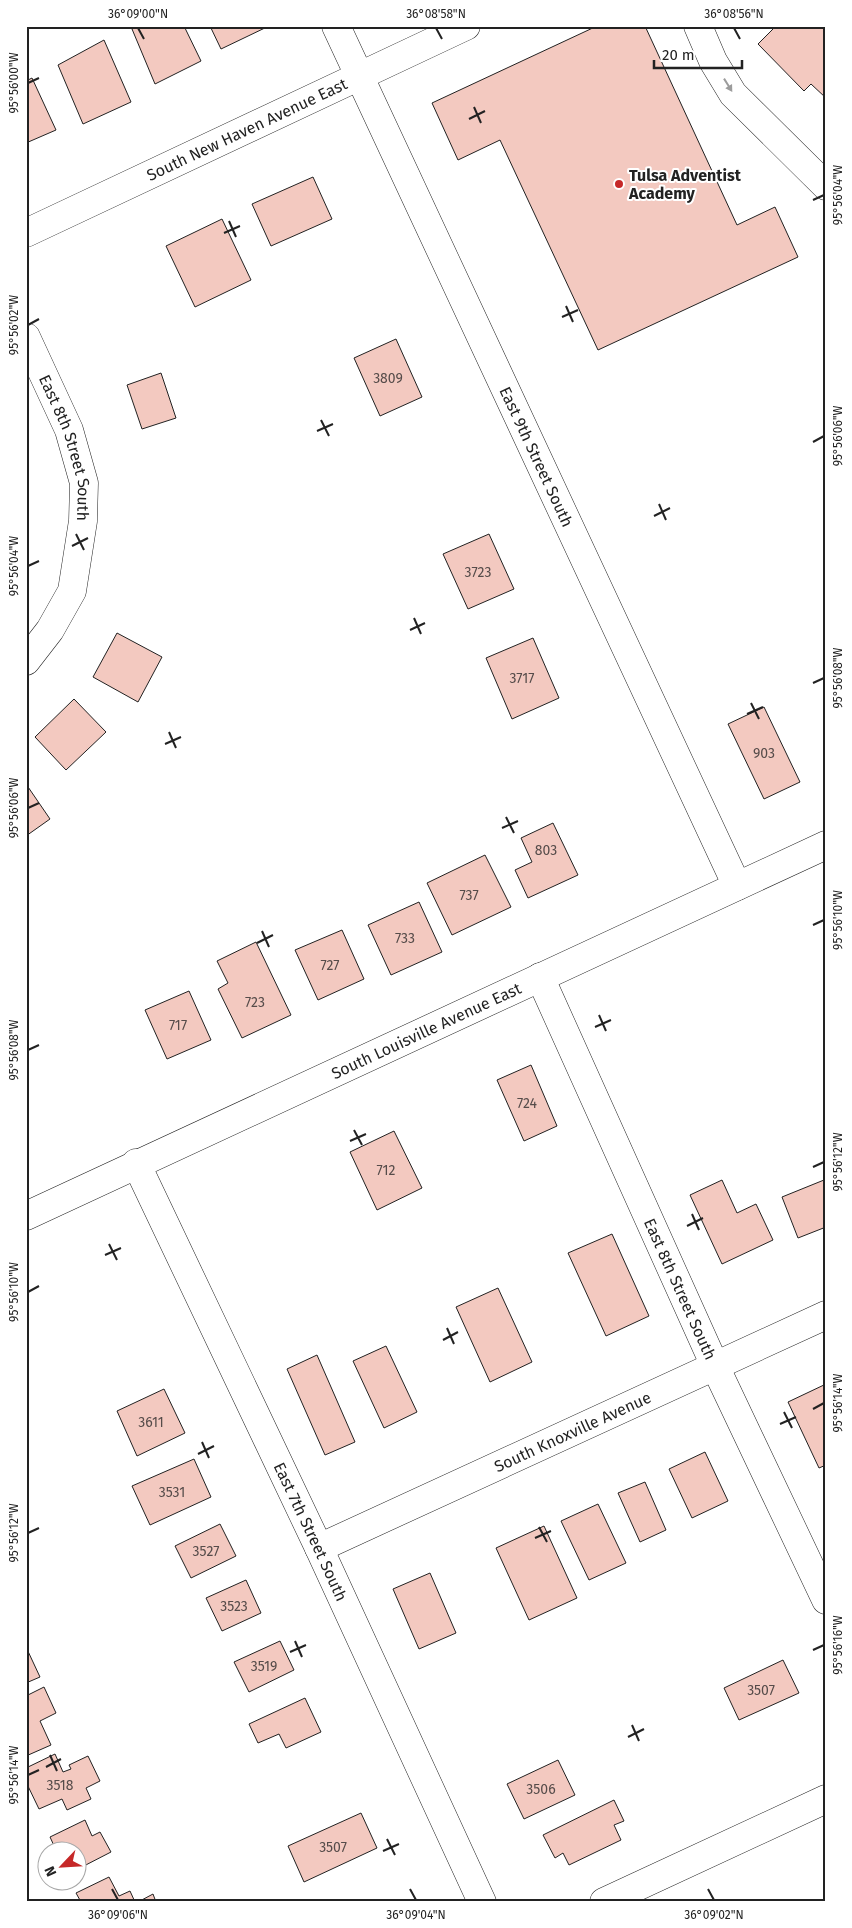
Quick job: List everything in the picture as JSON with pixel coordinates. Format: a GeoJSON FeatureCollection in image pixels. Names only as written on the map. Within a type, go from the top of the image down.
{"type":"FeatureCollection","features":[{"type":"Feature","properties":{"kind":"street","name":"East 9th Street South"},"geometry":{"type":"LineString","coordinates":[[336,26],[737,886]]}},
{"type":"Feature","properties":{"kind":"street","name":"South New Haven Avenue East"},"geometry":{"type":"LineString","coordinates":[[26,232],[466,26]]}},
{"type":"Feature","properties":{"kind":"street"},"geometry":{"type":"LineString","coordinates":[[698,26],[713,62],[733,94],[826,186]]}},
{"type":"Feature","properties":{"kind":"street","name":"East 8th Street South"},"geometry":{"type":"LineString","coordinates":[[26,337],[69,430],[84,483],[83,521],[72,591],[50,630],[26,661]]}},
{"type":"Feature","properties":{"kind":"street","name":"South Louisville Avenue East"},"geometry":{"type":"LineString","coordinates":[[26,1216],[826,845]]}},
{"type":"Feature","properties":{"kind":"street","name":"East 8th Street South"},"geometry":{"type":"LineString","coordinates":[[540,977],[715,1366],[826,1600]]}},
{"type":"Feature","properties":{"kind":"street","name":"East 7th Street South"},"geometry":{"type":"LineString","coordinates":[[136,1164],[318,1548],[482,1902]]}},
{"type":"Feature","properties":{"kind":"street","name":"South Knoxville Avenue"},"geometry":{"type":"LineString","coordinates":[[318,1548],[826,1315]]}},
{"type":"Feature","properties":{"kind":"street"},"geometry":{"type":"LineString","coordinates":[[604,1902],[826,1799]]}},
{"type":"Feature","properties":{"kind":"building"},"geometry":{"type":"Polygon","coordinates":[[[137,26],[184,26],[201,61],[155,84],[132,29],[137,26]]]}},
{"type":"Feature","properties":{"kind":"building"},"geometry":{"type":"Polygon","coordinates":[[[210,26],[269,26],[221,49],[210,26]]]}},
{"type":"Feature","properties":{"kind":"building","name":"Tulsa Adventist Academy"},"geometry":{"type":"Polygon","coordinates":[[[597,26],[645,26],[737,225],[775,207],[798,257],[598,350],[500,140],[458,160],[432,103],[597,26]]]}},
{"type":"Feature","properties":{"kind":"building"},"geometry":{"type":"Polygon","coordinates":[[[776,26],[826,26],[826,98],[811,84],[804,91],[758,44],[776,26]]]}},
{"type":"Feature","properties":{"kind":"building"},"geometry":{"type":"Polygon","coordinates":[[[104,40],[131,102],[83,124],[58,65],[104,40]]]}},
{"type":"Feature","properties":{"kind":"building"},"geometry":{"type":"Polygon","coordinates":[[[32,78],[56,130],[26,143],[26,81],[32,78]]]}},
{"type":"Feature","properties":{"kind":"building"},"geometry":{"type":"Polygon","coordinates":[[[313,177],[332,219],[271,246],[252,204],[313,177]]]}},
{"type":"Feature","properties":{"kind":"building"},"geometry":{"type":"Polygon","coordinates":[[[222,219],[251,280],[195,307],[166,246],[222,219]]]}},
{"type":"Feature","properties":{"kind":"building"},"geometry":{"type":"Polygon","coordinates":[[[396,339],[422,397],[380,416],[354,358],[396,339]]]}},
{"type":"Feature","properties":{"kind":"building"},"geometry":{"type":"Polygon","coordinates":[[[161,373],[176,418],[142,429],[127,385],[161,373]]]}},
{"type":"Feature","properties":{"kind":"building"},"geometry":{"type":"Polygon","coordinates":[[[489,534],[514,589],[468,609],[443,554],[489,534]]]}},
{"type":"Feature","properties":{"kind":"building"},"geometry":{"type":"Polygon","coordinates":[[[117,633],[162,657],[138,702],[93,677],[117,633]]]}},
{"type":"Feature","properties":{"kind":"building"},"geometry":{"type":"Polygon","coordinates":[[[533,638],[559,698],[512,719],[486,658],[533,638]]]}},
{"type":"Feature","properties":{"kind":"building"},"geometry":{"type":"Polygon","coordinates":[[[74,699],[106,732],[66,770],[35,737],[74,699]]]}},
{"type":"Feature","properties":{"kind":"building"},"geometry":{"type":"Polygon","coordinates":[[[764,707],[800,782],[764,799],[728,724],[764,707]]]}},
{"type":"Feature","properties":{"kind":"building"},"geometry":{"type":"Polygon","coordinates":[[[26,784],[50,819],[26,836],[26,784]]]}},
{"type":"Feature","properties":{"kind":"building"},"geometry":{"type":"Polygon","coordinates":[[[553,823],[578,875],[528,898],[515,870],[532,862],[521,838],[553,823]]]}},
{"type":"Feature","properties":{"kind":"building"},"geometry":{"type":"Polygon","coordinates":[[[485,855],[511,907],[452,935],[427,883],[485,855]]]}},
{"type":"Feature","properties":{"kind":"building"},"geometry":{"type":"Polygon","coordinates":[[[419,902],[442,952],[391,975],[368,925],[419,902]]]}},
{"type":"Feature","properties":{"kind":"building"},"geometry":{"type":"Polygon","coordinates":[[[342,930],[364,979],[318,1000],[295,950],[342,930]]]}},
{"type":"Feature","properties":{"kind":"building"},"geometry":{"type":"Polygon","coordinates":[[[256,942],[291,1015],[242,1038],[218,989],[228,983],[217,961],[256,942]]]}},
{"type":"Feature","properties":{"kind":"building"},"geometry":{"type":"Polygon","coordinates":[[[189,991],[211,1040],[167,1059],[145,1010],[189,991]]]}},
{"type":"Feature","properties":{"kind":"building"},"geometry":{"type":"Polygon","coordinates":[[[531,1065],[557,1126],[524,1141],[497,1080],[531,1065]]]}},
{"type":"Feature","properties":{"kind":"building"},"geometry":{"type":"Polygon","coordinates":[[[394,1131],[422,1188],[377,1210],[350,1152],[394,1131]]]}},
{"type":"Feature","properties":{"kind":"building"},"geometry":{"type":"Polygon","coordinates":[[[722,1180],[737,1213],[756,1204],[773,1240],[722,1264],[690,1195],[722,1180]]]}},
{"type":"Feature","properties":{"kind":"building"},"geometry":{"type":"Polygon","coordinates":[[[824,1180],[826,1183],[826,1227],[798,1238],[782,1197],[824,1180]]]}},
{"type":"Feature","properties":{"kind":"building"},"geometry":{"type":"Polygon","coordinates":[[[612,1234],[649,1316],[606,1336],[568,1253],[612,1234]]]}},
{"type":"Feature","properties":{"kind":"building"},"geometry":{"type":"Polygon","coordinates":[[[498,1288],[532,1362],[490,1382],[456,1307],[498,1288]]]}},
{"type":"Feature","properties":{"kind":"building"},"geometry":{"type":"Polygon","coordinates":[[[386,1346],[417,1412],[384,1428],[353,1361],[386,1346]]]}},
{"type":"Feature","properties":{"kind":"building"},"geometry":{"type":"Polygon","coordinates":[[[317,1355],[355,1442],[325,1455],[287,1369],[317,1355]]]}},
{"type":"Feature","properties":{"kind":"building"},"geometry":{"type":"Polygon","coordinates":[[[826,1384],[826,1465],[819,1468],[788,1402],[826,1384]]]}},
{"type":"Feature","properties":{"kind":"building"},"geometry":{"type":"Polygon","coordinates":[[[164,1389],[185,1433],[137,1456],[117,1411],[164,1389]]]}},
{"type":"Feature","properties":{"kind":"building"},"geometry":{"type":"Polygon","coordinates":[[[705,1452],[728,1501],[692,1518],[669,1469],[705,1452]]]}},
{"type":"Feature","properties":{"kind":"building"},"geometry":{"type":"Polygon","coordinates":[[[194,1459],[211,1497],[150,1525],[132,1486],[194,1459]]]}},
{"type":"Feature","properties":{"kind":"building"},"geometry":{"type":"Polygon","coordinates":[[[645,1482],[666,1530],[640,1542],[618,1493],[645,1482]]]}},
{"type":"Feature","properties":{"kind":"building"},"geometry":{"type":"Polygon","coordinates":[[[598,1504],[626,1563],[589,1580],[561,1521],[598,1504]]]}},
{"type":"Feature","properties":{"kind":"building"},"geometry":{"type":"Polygon","coordinates":[[[220,1524],[236,1556],[191,1578],[175,1546],[220,1524]]]}},
{"type":"Feature","properties":{"kind":"building"},"geometry":{"type":"Polygon","coordinates":[[[544,1526],[577,1598],[529,1620],[496,1548],[544,1526]]]}},
{"type":"Feature","properties":{"kind":"building"},"geometry":{"type":"Polygon","coordinates":[[[430,1573],[456,1633],[419,1649],[393,1589],[430,1573]]]}},
{"type":"Feature","properties":{"kind":"building"},"geometry":{"type":"Polygon","coordinates":[[[246,1580],[261,1613],[222,1631],[206,1598],[246,1580]]]}},
{"type":"Feature","properties":{"kind":"building"},"geometry":{"type":"Polygon","coordinates":[[[280,1641],[294,1670],[249,1692],[234,1662],[280,1641]]]}},
{"type":"Feature","properties":{"kind":"building"},"geometry":{"type":"Polygon","coordinates":[[[26,1647],[40,1677],[26,1683],[26,1647]]]}},
{"type":"Feature","properties":{"kind":"building"},"geometry":{"type":"Polygon","coordinates":[[[783,1660],[799,1693],[739,1720],[724,1688],[783,1660]]]}},
{"type":"Feature","properties":{"kind":"building"},"geometry":{"type":"Polygon","coordinates":[[[44,1687],[56,1713],[40,1721],[51,1745],[26,1756],[26,1696],[44,1687]]]}},
{"type":"Feature","properties":{"kind":"building"},"geometry":{"type":"Polygon","coordinates":[[[305,1698],[321,1732],[286,1748],[279,1734],[258,1743],[249,1724],[305,1698]]]}},
{"type":"Feature","properties":{"kind":"building"},"geometry":{"type":"Polygon","coordinates":[[[55,1754],[63,1772],[71,1769],[69,1765],[88,1756],[100,1781],[86,1788],[91,1799],[67,1810],[62,1799],[39,1809],[26,1782],[26,1768],[55,1754]]]}},
{"type":"Feature","properties":{"kind":"building"},"geometry":{"type":"Polygon","coordinates":[[[558,1760],[575,1795],[524,1819],[507,1784],[558,1760]]]}},
{"type":"Feature","properties":{"kind":"building"},"geometry":{"type":"Polygon","coordinates":[[[614,1800],[624,1821],[614,1825],[621,1840],[569,1865],[563,1853],[555,1858],[543,1835],[614,1800]]]}},
{"type":"Feature","properties":{"kind":"building"},"geometry":{"type":"Polygon","coordinates":[[[361,1813],[377,1848],[304,1882],[288,1846],[361,1813]]]}},
{"type":"Feature","properties":{"kind":"building"},"geometry":{"type":"Polygon","coordinates":[[[85,1820],[92,1836],[100,1832],[111,1852],[88,1864],[88,1840],[51,1840],[50,1837],[85,1820]]]}},
{"type":"Feature","properties":{"kind":"building"},"geometry":{"type":"Polygon","coordinates":[[[109,1877],[119,1896],[130,1891],[135,1902],[81,1902],[76,1893],[88,1890],[88,1887],[109,1877]]]}},
{"type":"Feature","properties":{"kind":"building"},"geometry":{"type":"Polygon","coordinates":[[[153,1894],[156,1902],[138,1902],[153,1894]]]}},
{"type":"Feature","properties":{"kind":"place","name":"Tulsa Adventist Academy"},"geometry":{"type":"Point","coordinates":[619,184]}}]}
